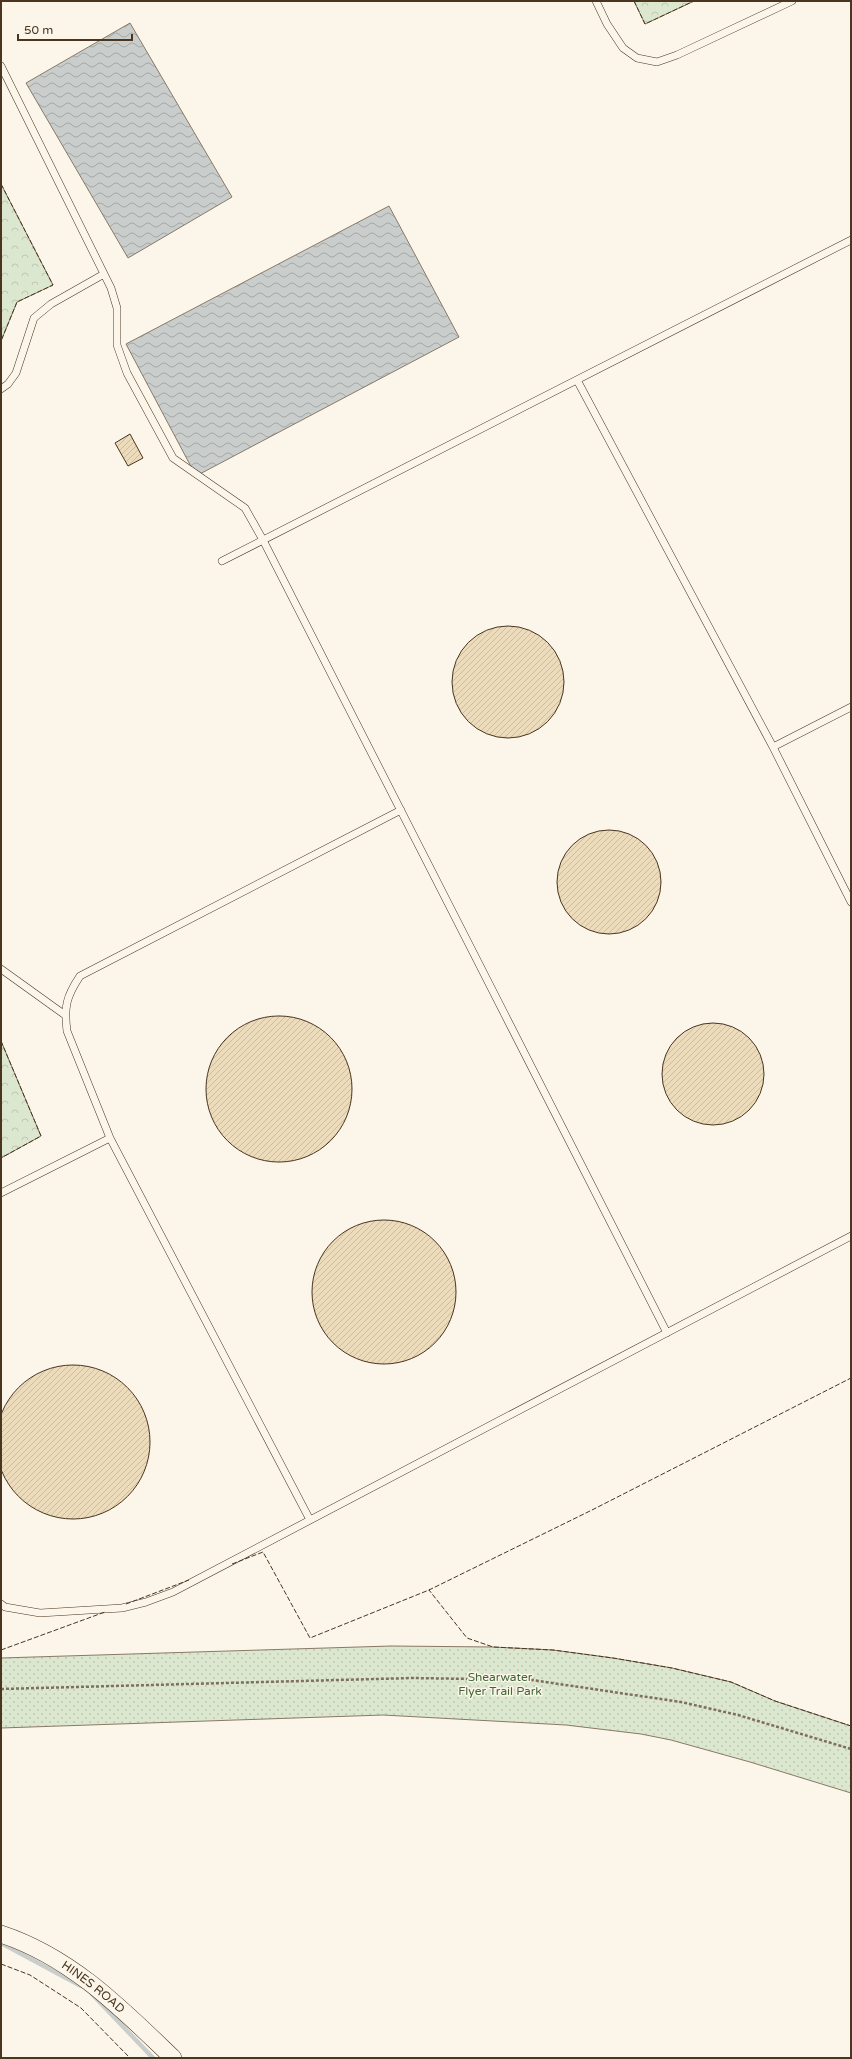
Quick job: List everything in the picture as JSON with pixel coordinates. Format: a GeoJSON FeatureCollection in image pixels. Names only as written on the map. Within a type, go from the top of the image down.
{"type":"FeatureCollection","features":[{"type":"Feature","properties":{"kind":"street","name":"HINES ROAD"},"geometry":{"type":"LineString","coordinates":[[1,1934],[36,1948],[74,1970],[114,2001],[173,2058]]}},
{"type":"Feature","properties":{"kind":"lane"},"geometry":{"type":"LineString","coordinates":[[596,1],[607,24],[623,48],[637,58],[657,62],[677,55],[792,1]]}},
{"type":"Feature","properties":{"kind":"lane"},"geometry":{"type":"LineString","coordinates":[[1,66],[111,288],[117,308],[117,345],[127,373],[173,458],[245,508],[263,540],[667,1333]]}},
{"type":"Feature","properties":{"kind":"lane"},"geometry":{"type":"LineString","coordinates":[[222,561],[851,240]]}},
{"type":"Feature","properties":{"kind":"lane"},"geometry":{"type":"LineString","coordinates":[[1,389],[8,384],[16,373],[34,318],[51,304],[104,274]]}},
{"type":"Feature","properties":{"kind":"lane"},"geometry":{"type":"LineString","coordinates":[[577,380],[773,747],[851,902]]}},
{"type":"Feature","properties":{"kind":"lane"},"geometry":{"type":"LineString","coordinates":[[773,747],[851,707]]}},
{"type":"Feature","properties":{"kind":"lane"},"geometry":{"type":"LineString","coordinates":[[310,1520],[110,1138],[67,1032],[65,1015],[69,993],[80,976],[401,810]]}},
{"type":"Feature","properties":{"kind":"lane"},"geometry":{"type":"LineString","coordinates":[[1,969],[65,1015]]}},
{"type":"Feature","properties":{"kind":"lane"},"geometry":{"type":"LineString","coordinates":[[1,1193],[110,1138]]}},
{"type":"Feature","properties":{"kind":"lane"},"geometry":{"type":"LineString","coordinates":[[1,1604],[5,1607],[40,1613],[122,1608],[146,1602],[173,1592],[851,1236]]}},
{"type":"Feature","properties":{"kind":"path"},"geometry":{"type":"LineString","coordinates":[[1,1689],[398,1679],[478,1678],[532,1680],[681,1702],[738,1715],[851,1749]]}},
{"type":"Feature","properties":{"kind":"green space"},"geometry":{"type":"Polygon","coordinates":[[[634,1],[694,1],[645,24],[634,1]]]}},
{"type":"Feature","properties":{"kind":"green space"},"geometry":{"type":"Polygon","coordinates":[[[1,184],[53,285],[17,302],[1,341],[1,184]]]}},
{"type":"Feature","properties":{"kind":"green space"},"geometry":{"type":"Polygon","coordinates":[[[1,1041],[41,1136],[1,1158],[1,1041]]]}},
{"type":"Feature","properties":{"kind":"green space","name":"Shearwater Flyer Trail Park"},"geometry":{"type":"Polygon","coordinates":[[[391,1646],[493,1647],[553,1650],[672,1668],[731,1682],[775,1701],[851,1726],[851,1793],[750,1762],[671,1740],[641,1734],[566,1725],[383,1715],[1,1728],[1,1658],[391,1646]]]}},
{"type":"Feature","properties":{"kind":"water"},"geometry":{"type":"Polygon","coordinates":[[[130,23],[232,197],[128,258],[26,83],[130,23]]]}},
{"type":"Feature","properties":{"kind":"water"},"geometry":{"type":"Polygon","coordinates":[[[389,206],[459,337],[196,476],[126,344],[389,206]]]}},
{"type":"Feature","properties":{"kind":"building"},"geometry":{"type":"Polygon","coordinates":[[[130,434],[143,458],[128,466],[115,443],[130,434]]]}},
{"type":"Feature","properties":{"kind":"building"},"geometry":{"type":"Polygon","coordinates":[[[508,626],[529,630],[548,642],[560,661],[564,682],[560,703],[548,722],[529,734],[508,738],[487,734],[468,722],[456,703],[452,682],[456,661],[468,642],[487,630],[508,626]]]}},
{"type":"Feature","properties":{"kind":"building"},"geometry":{"type":"Polygon","coordinates":[[[609,830],[629,834],[646,845],[657,862],[661,882],[657,902],[646,919],[629,930],[609,934],[589,930],[572,919],[561,902],[557,882],[561,862],[572,845],[589,834],[609,830]]]}},
{"type":"Feature","properties":{"kind":"building"},"geometry":{"type":"Polygon","coordinates":[[[272,1016],[286,1016],[300,1019],[320,1028],[331,1037],[340,1048],[349,1068],[352,1089],[349,1110],[340,1130],[331,1141],[320,1150],[300,1159],[286,1162],[272,1162],[258,1159],[238,1150],[227,1141],[218,1130],[209,1110],[206,1096],[206,1082],[209,1068],[218,1048],[227,1037],[238,1028],[258,1019],[272,1016]]]}},
{"type":"Feature","properties":{"kind":"building"},"geometry":{"type":"Polygon","coordinates":[[[713,1023],[733,1027],[749,1038],[760,1054],[764,1074],[760,1094],[749,1110],[733,1121],[713,1125],[693,1121],[677,1110],[666,1094],[662,1074],[666,1054],[677,1038],[693,1027],[713,1023]]]}},
{"type":"Feature","properties":{"kind":"building"},"geometry":{"type":"Polygon","coordinates":[[[377,1220],[391,1220],[418,1228],[430,1236],[440,1246],[451,1264],[455,1278],[455,1306],[451,1320],[440,1338],[430,1348],[412,1359],[391,1364],[377,1364],[350,1356],[338,1348],[328,1338],[317,1320],[312,1299],[312,1285],[320,1258],[328,1246],[338,1236],[356,1225],[377,1220]]]}},
{"type":"Feature","properties":{"kind":"building"},"geometry":{"type":"Polygon","coordinates":[[[65,1365],[81,1365],[95,1368],[109,1374],[116,1378],[132,1393],[141,1406],[147,1420],[150,1442],[147,1464],[141,1478],[137,1485],[122,1501],[109,1510],[95,1516],[81,1519],[65,1519],[51,1516],[30,1506],[9,1485],[-1,1464],[-4,1450],[-4,1434],[-1,1420],[9,1399],[30,1378],[51,1368],[65,1365]]]}},
{"type":"Feature","properties":{"kind":"waterway"},"geometry":{"type":"LineString","coordinates":[[1,1943],[81,1986]]}},
{"type":"Feature","properties":{"kind":"waterway"},"geometry":{"type":"LineString","coordinates":[[92,1994],[153,2058]]}},
{"type":"Feature","properties":{"kind":"fence"},"geometry":{"type":"LineString","coordinates":[[634,1],[645,24],[694,1]]}},
{"type":"Feature","properties":{"kind":"fence"},"geometry":{"type":"LineString","coordinates":[[1,184],[53,285],[17,302],[1,341]]}},
{"type":"Feature","properties":{"kind":"fence"},"geometry":{"type":"LineString","coordinates":[[1,1041],[41,1136],[1,1158]]}},
{"type":"Feature","properties":{"kind":"fence"},"geometry":{"type":"LineString","coordinates":[[232,1564],[263,1552],[310,1638],[429,1590],[592,1510],[851,1378]]}},
{"type":"Feature","properties":{"kind":"fence"},"geometry":{"type":"LineString","coordinates":[[126,1604],[189,1580]]}},
{"type":"Feature","properties":{"kind":"fence"},"geometry":{"type":"LineString","coordinates":[[430,1589],[429,1590],[467,1638],[493,1647],[553,1650],[672,1668],[731,1682],[775,1701],[851,1726]]}},
{"type":"Feature","properties":{"kind":"fence"},"geometry":{"type":"LineString","coordinates":[[1,1650],[105,1612]]}},
{"type":"Feature","properties":{"kind":"fence"},"geometry":{"type":"LineString","coordinates":[[1,1964],[30,1975],[81,2008],[130,2058]]}}]}
